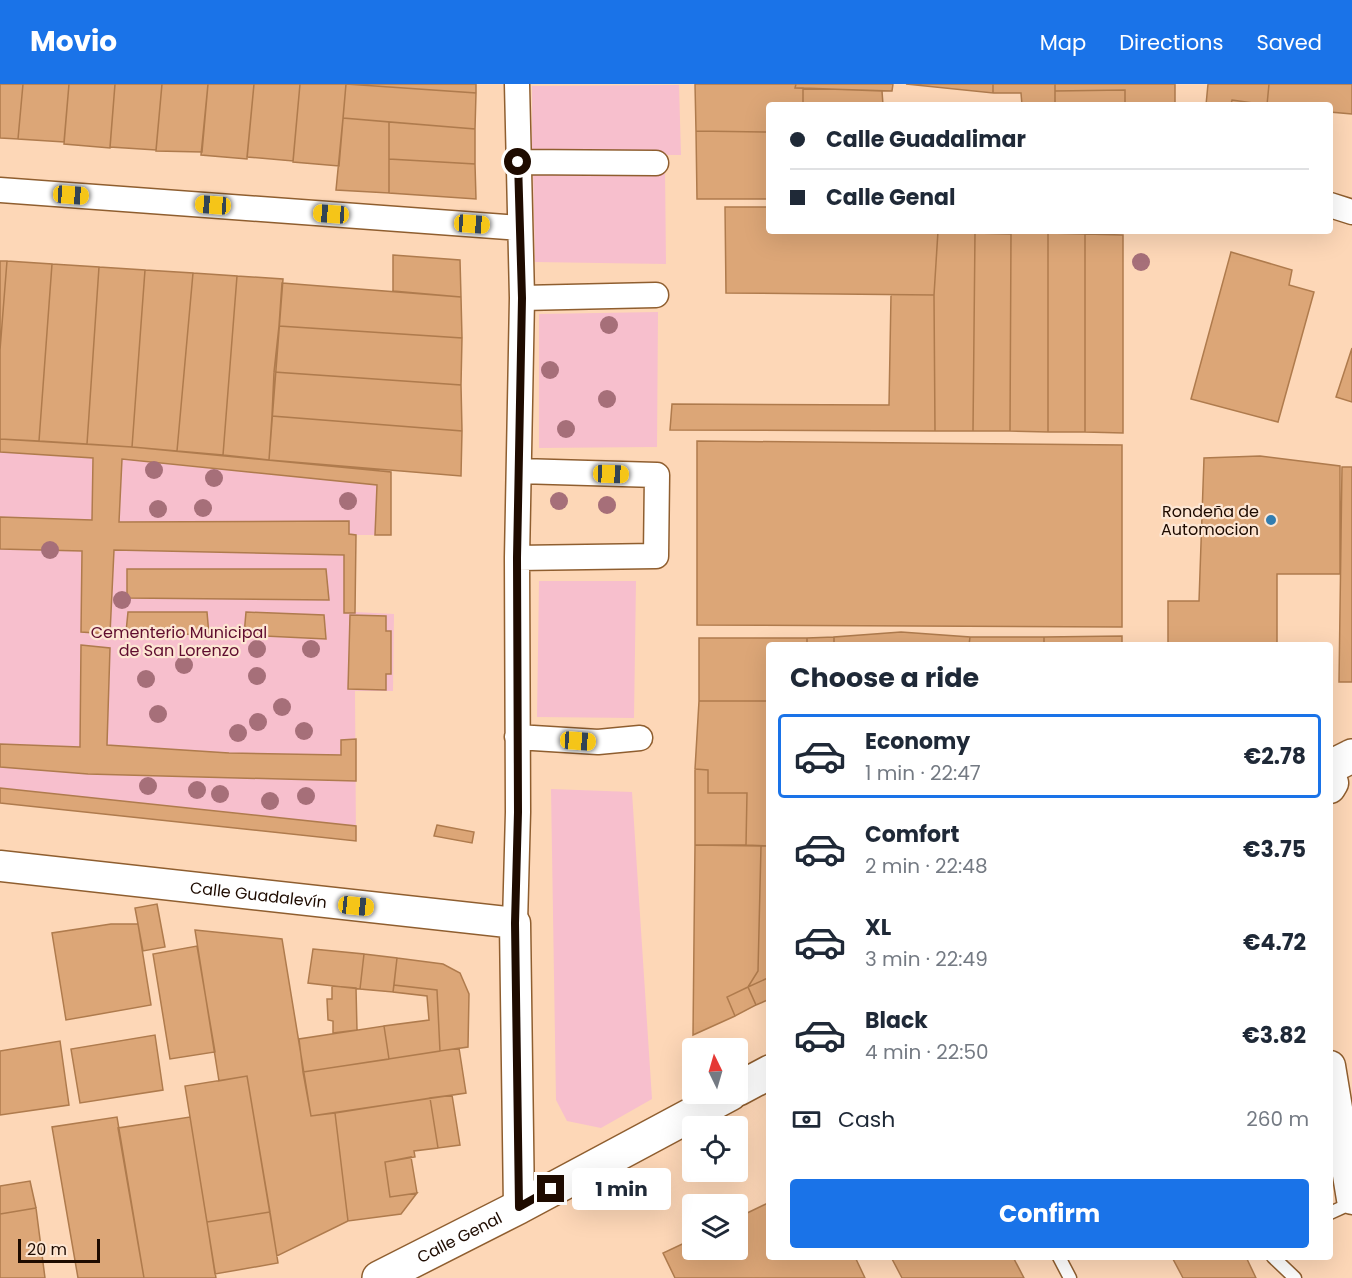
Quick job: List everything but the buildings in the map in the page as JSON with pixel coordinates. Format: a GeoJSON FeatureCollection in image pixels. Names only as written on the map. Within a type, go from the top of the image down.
{"type":"FeatureCollection","features":[{"type":"Feature","properties":{"kind":"main road"},"geometry":{"type":"LineString","coordinates":[[1335,775],[1352,744]]}},
{"type":"Feature","properties":{"kind":"main road"},"geometry":{"type":"LineString","coordinates":[[1335,775],[1352,756]]}},
{"type":"Feature","properties":{"kind":"main road"},"geometry":{"type":"LineString","coordinates":[[748,1084],[766,1074]]}},
{"type":"Feature","properties":{"kind":"main road","name":"Calle Genal"},"geometry":{"type":"LineString","coordinates":[[379,1278],[519,1207],[711,1104]]}},
{"type":"Feature","properties":{"kind":"street"},"geometry":{"type":"LineString","coordinates":[[517,84],[522,298],[517,558],[518,812],[515,923],[519,1207]]}},
{"type":"Feature","properties":{"kind":"street"},"geometry":{"type":"LineString","coordinates":[[518,162],[656,163]]}},
{"type":"Feature","properties":{"kind":"street"},"geometry":{"type":"LineString","coordinates":[[0,190],[520,228]]}},
{"type":"Feature","properties":{"kind":"street"},"geometry":{"type":"LineString","coordinates":[[1333,206],[1352,212]]}},
{"type":"Feature","properties":{"kind":"street"},"geometry":{"type":"LineString","coordinates":[[522,298],[656,295]]}},
{"type":"Feature","properties":{"kind":"street"},"geometry":{"type":"LineString","coordinates":[[517,558],[656,556],[657,475],[519,471]]}},
{"type":"Feature","properties":{"kind":"street"},"geometry":{"type":"LineString","coordinates":[[517,737],[598,742],[640,738]]}},
{"type":"Feature","properties":{"kind":"street","name":"Calle Guadalevín"},"geometry":{"type":"LineString","coordinates":[[0,866],[515,923]]}},
{"type":"Feature","properties":{"kind":"street"},"geometry":{"type":"LineString","coordinates":[[1333,1077],[1346,1127],[1352,1201]]}},
{"type":"Feature","properties":{"kind":"lane"},"geometry":{"type":"LineString","coordinates":[[1333,1211],[1352,1201]]}},
{"type":"Feature","properties":{"kind":"lane"},"geometry":{"type":"LineString","coordinates":[[1061,1260],[1070,1278]]}},
{"type":"Feature","properties":{"kind":"lane"},"geometry":{"type":"LineString","coordinates":[[1276,1260],[1295,1278]]}},
{"type":"Feature","properties":{"kind":"shaded area"},"geometry":{"type":"Polygon","coordinates":[[[0,84],[1352,84],[1352,1278],[0,1278],[0,84]]]}},
{"type":"Feature","properties":{"kind":"green space"},"geometry":{"type":"Polygon","coordinates":[[[679,85],[681,155],[532,154],[532,86],[679,85]]]}},
{"type":"Feature","properties":{"kind":"green space"},"geometry":{"type":"Polygon","coordinates":[[[533,170],[665,170],[666,264],[535,262],[533,170]]]}},
{"type":"Feature","properties":{"kind":"green space"},"geometry":{"type":"Polygon","coordinates":[[[658,312],[657,447],[539,448],[539,314],[658,312]]]}},
{"type":"Feature","properties":{"kind":"green space","name":"Cementerio Municipal de San Lorenzo"},"geometry":{"type":"Polygon","coordinates":[[[0,439],[223,455],[391,472],[391,535],[356,535],[355,612],[394,614],[393,691],[355,691],[356,841],[0,803],[0,439]]]}},
{"type":"Feature","properties":{"kind":"green space"},"geometry":{"type":"Polygon","coordinates":[[[539,581],[636,581],[634,718],[537,717],[539,581]]]}},
{"type":"Feature","properties":{"kind":"green space"},"geometry":{"type":"Polygon","coordinates":[[[551,789],[632,792],[652,1099],[601,1128],[567,1121],[556,1100],[551,789]]]}},
{"type":"Feature","properties":{"kind":"place","name":"Rondeña de Automocion"},"geometry":{"type":"Point","coordinates":[1271,520]}},
{"type":"Feature","properties":{"kind":"route"},"geometry":{"type":"LineString","coordinates":[[518,162],[522,298],[517,558],[518,812],[515,923],[519,1207],[551,1189]]}}]}
